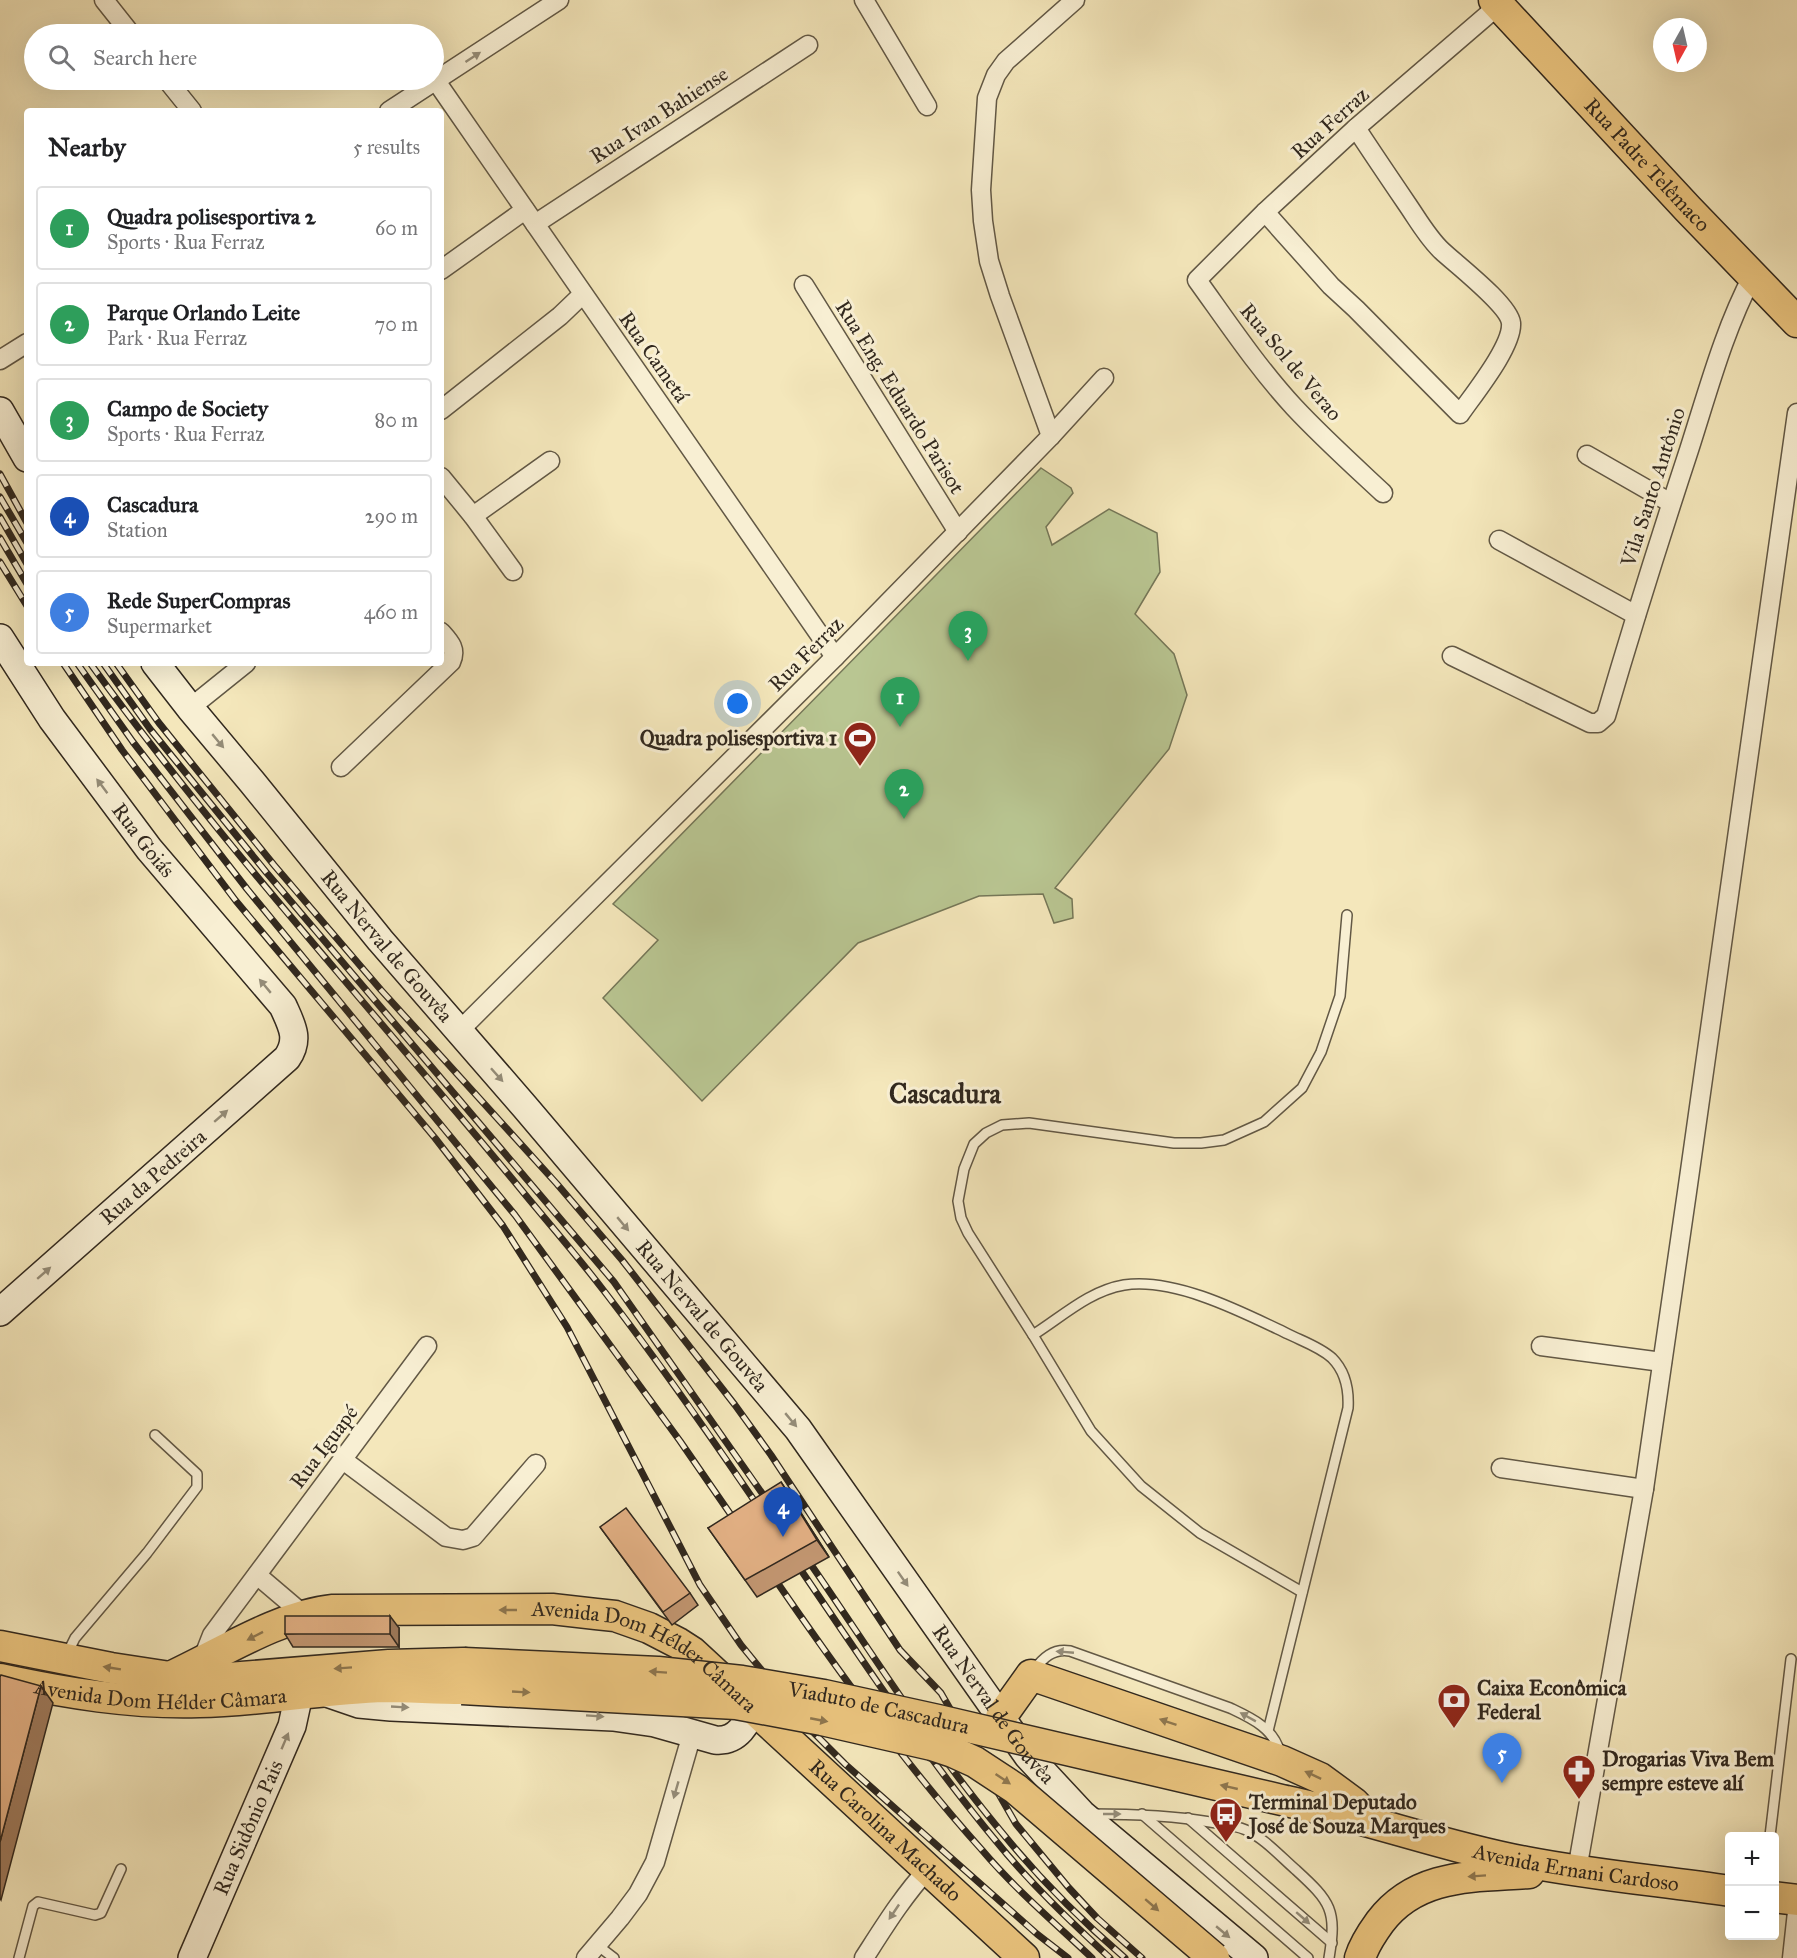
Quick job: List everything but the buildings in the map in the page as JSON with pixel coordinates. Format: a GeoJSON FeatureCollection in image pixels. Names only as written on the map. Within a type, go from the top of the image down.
{"type":"FeatureCollection","features":[{"type":"Feature","properties":{"kind":"main road","name":"Rua Padre Telêmaco"},"geometry":{"type":"LineString","coordinates":[[1496,2],[1688,209],[1797,322]]}},
{"type":"Feature","properties":{"kind":"main road"},"geometry":{"type":"LineString","coordinates":[[0,411],[24,453]]}},
{"type":"Feature","properties":{"kind":"main road","name":"Rua Goiás"},"geometry":{"type":"LineString","coordinates":[[1,643],[52,719],[149,849],[283,1006],[291,1022],[294,1035]]}},
{"type":"Feature","properties":{"kind":"main road","name":"Rua Nerval de Gouvêa"},"geometry":{"type":"LineString","coordinates":[[157,666],[458,1032],[525,1107],[798,1429],[1028,1756],[1082,1814],[1254,1958]]}},
{"type":"Feature","properties":{"kind":"main road","name":"Rua da Pedreira"},"geometry":{"type":"LineString","coordinates":[[0,1312],[287,1058],[294,1047],[294,1035]]}},
{"type":"Feature","properties":{"kind":"main road","name":"Avenida Dom Hélder Câmara"},"geometry":{"type":"LineString","coordinates":[[170,1677],[263,1631],[304,1615],[333,1610],[552,1610],[615,1616],[650,1628],[692,1652],[748,1703],[750,1711],[747,1720],[731,1739],[715,1740],[655,1723],[613,1717],[391,1707],[359,1704],[311,1693]]}},
{"type":"Feature","properties":{"kind":"main road","name":"Avenida Dom Hélder Câmara"},"geometry":{"type":"LineString","coordinates":[[0,1646],[170,1677],[216,1679],[388,1665],[463,1676]]}},
{"type":"Feature","properties":{"kind":"main road","name":"Viaduto de Cascadura"},"geometry":{"type":"LineString","coordinates":[[463,1676],[658,1672],[742,1681],[881,1708],[1286,1801]]}},
{"type":"Feature","properties":{"kind":"main road"},"geometry":{"type":"LineString","coordinates":[[1001,1717],[1031,1675],[1282,1761],[1320,1778],[1354,1803],[1372,1822]]}},
{"type":"Feature","properties":{"kind":"main road","name":"Avenida Dom Hélder Câmara"},"geometry":{"type":"LineString","coordinates":[[0,1679],[127,1700],[198,1702],[262,1699],[386,1687],[463,1676]]}},
{"type":"Feature","properties":{"kind":"main road","name":"Viaduto de Cascadura"},"geometry":{"type":"LineString","coordinates":[[463,1676],[736,1704],[822,1720],[932,1745],[953,1752],[975,1762],[1016,1789],[1214,1958]]}},
{"type":"Feature","properties":{"kind":"main road","name":"Rua Sidônio Pais"},"geometry":{"type":"LineString","coordinates":[[192,1958],[292,1726],[311,1693]]}},
{"type":"Feature","properties":{"kind":"main road","name":"Rua Carolina Machado"},"geometry":{"type":"LineString","coordinates":[[748,1703],[928,1869],[1009,1952]]}},
{"type":"Feature","properties":{"kind":"main road","name":"Avenida Ernani Cardoso"},"geometry":{"type":"LineString","coordinates":[[1286,1801],[1487,1854],[1526,1862],[1725,1890]]}},
{"type":"Feature","properties":{"kind":"main road"},"geometry":{"type":"LineString","coordinates":[[1360,1958],[1374,1930],[1387,1912],[1428,1885],[1468,1877],[1577,1870]]}},
{"type":"Feature","properties":{"kind":"main road"},"geometry":{"type":"LineString","coordinates":[[1779,1898],[1797,1900]]}},
{"type":"Feature","properties":{"kind":"street"},"geometry":{"type":"LineString","coordinates":[[104,0],[124,24]]}},
{"type":"Feature","properties":{"kind":"street"},"geometry":{"type":"LineString","coordinates":[[444,76],[559,0]]}},
{"type":"Feature","properties":{"kind":"street"},"geometry":{"type":"LineString","coordinates":[[864,0],[927,106]]}},
{"type":"Feature","properties":{"kind":"street"},"geometry":{"type":"LineString","coordinates":[[1052,436],[989,261],[983,221],[982,178],[987,98],[996,75],[1006,61],[1076,0]]}},
{"type":"Feature","properties":{"kind":"street","name":"Rua Ferraz"},"geometry":{"type":"LineString","coordinates":[[1197,280],[1265,212],[1496,2]]}},
{"type":"Feature","properties":{"kind":"street","name":"Rua Ivan Bahiense"},"geometry":{"type":"LineString","coordinates":[[444,268],[808,45]]}},
{"type":"Feature","properties":{"kind":"street"},"geometry":{"type":"LineString","coordinates":[[175,90],[190,108]]}},
{"type":"Feature","properties":{"kind":"street"},"geometry":{"type":"LineString","coordinates":[[394,108],[422,90]]}},
{"type":"Feature","properties":{"kind":"street","name":"Rua Cametá"},"geometry":{"type":"LineString","coordinates":[[442,90],[835,657]]}},
{"type":"Feature","properties":{"kind":"street"},"geometry":{"type":"LineString","coordinates":[[1265,212],[1331,286],[1460,414],[1507,341],[1510,321],[1493,297],[1440,250],[1426,233],[1356,129]]}},
{"type":"Feature","properties":{"kind":"street","name":"Vila Santo Antônio"},"geometry":{"type":"LineString","coordinates":[[1452,657],[1590,723],[1598,723],[1606,716],[1671,503],[1736,307],[1752,275]]}},
{"type":"Feature","properties":{"kind":"street","name":"Rua Sol de Verao"},"geometry":{"type":"LineString","coordinates":[[1197,280],[1266,374],[1293,406],[1383,493]]}},
{"type":"Feature","properties":{"kind":"street","name":"Rua Eng. Eduardo Parisot"},"geometry":{"type":"LineString","coordinates":[[804,285],[958,532]]}},
{"type":"Feature","properties":{"kind":"street"},"geometry":{"type":"LineString","coordinates":[[444,408],[560,316],[583,294]]}},
{"type":"Feature","properties":{"kind":"street"},"geometry":{"type":"LineString","coordinates":[[0,360],[24,345]]}},
{"type":"Feature","properties":{"kind":"street","name":"Rua Ferraz"},"geometry":{"type":"LineString","coordinates":[[458,1032],[835,657],[1052,436],[1104,378]]}},
{"type":"Feature","properties":{"kind":"street"},"geometry":{"type":"LineString","coordinates":[[1577,1870],[1644,1489],[1797,413]]}},
{"type":"Feature","properties":{"kind":"street"},"geometry":{"type":"LineString","coordinates":[[1587,455],[1671,503]]}},
{"type":"Feature","properties":{"kind":"street"},"geometry":{"type":"LineString","coordinates":[[473,516],[550,461]]}},
{"type":"Feature","properties":{"kind":"street"},"geometry":{"type":"LineString","coordinates":[[444,481],[513,570]]}},
{"type":"Feature","properties":{"kind":"street"},"geometry":{"type":"LineString","coordinates":[[1498,540],[1636,615]]}},
{"type":"Feature","properties":{"kind":"street"},"geometry":{"type":"LineString","coordinates":[[341,767],[451,662],[454,651],[444,636]]}},
{"type":"Feature","properties":{"kind":"street"},"geometry":{"type":"LineString","coordinates":[[190,708],[242,666]]}},
{"type":"Feature","properties":{"kind":"street","name":"Rua Iguapé"},"geometry":{"type":"LineString","coordinates":[[201,1663],[212,1635],[427,1346]]}},
{"type":"Feature","properties":{"kind":"street"},"geometry":{"type":"LineString","coordinates":[[1541,1346],[1662,1362]]}},
{"type":"Feature","properties":{"kind":"street"},"geometry":{"type":"LineString","coordinates":[[343,1460],[446,1537],[463,1540],[473,1537],[536,1464]]}},
{"type":"Feature","properties":{"kind":"street"},"geometry":{"type":"LineString","coordinates":[[1501,1468],[1644,1489]]}},
{"type":"Feature","properties":{"kind":"street"},"geometry":{"type":"LineString","coordinates":[[257,1575],[304,1615]]}},
{"type":"Feature","properties":{"kind":"street"},"geometry":{"type":"LineString","coordinates":[[592,1952],[638,1893],[655,1862],[692,1734]]}},
{"type":"Feature","properties":{"kind":"street"},"geometry":{"type":"LineString","coordinates":[[864,1958],[896,1910],[928,1869]]}},
{"type":"Feature","properties":{"kind":"street"},"geometry":{"type":"LineString","coordinates":[[1792,1958],[1797,1912]]}},
{"type":"Feature","properties":{"kind":"lane"},"geometry":{"type":"LineString","coordinates":[[1302,1592],[1200,1533],[1141,1486],[1091,1431],[968,1233],[958,1201],[964,1169],[975,1144],[986,1132],[1002,1125],[1029,1124],[1174,1143],[1202,1143],[1224,1140],[1264,1122],[1302,1088],[1322,1052],[1340,996],[1347,915]]}},
{"type":"Feature","properties":{"kind":"lane"},"geometry":{"type":"LineString","coordinates":[[1033,1335],[1098,1292],[1126,1285],[1161,1285],[1192,1293],[1251,1316],[1331,1357],[1345,1376],[1349,1395],[1348,1408],[1268,1731]]}},
{"type":"Feature","properties":{"kind":"lane"},"geometry":{"type":"LineString","coordinates":[[64,1659],[75,1638],[147,1553],[196,1487],[197,1474],[155,1435]]}},
{"type":"Feature","properties":{"kind":"lane"},"geometry":{"type":"LineString","coordinates":[[1031,1675],[1047,1656],[1056,1651],[1071,1651],[1230,1708],[1253,1719],[1268,1731],[1278,1744],[1282,1761]]}},
{"type":"Feature","properties":{"kind":"lane"},"geometry":{"type":"LineString","coordinates":[[1770,1832],[1791,1659]]}},
{"type":"Feature","properties":{"kind":"lane"},"geometry":{"type":"LineString","coordinates":[[1082,1814],[1141,1814],[1188,1818],[1246,1830],[1281,1857],[1323,1896],[1331,1913],[1333,1925],[1329,1958]]}},
{"type":"Feature","properties":{"kind":"lane"},"geometry":{"type":"LineString","coordinates":[[1141,1814],[1308,1958]]}},
{"type":"Feature","properties":{"kind":"lane"},"geometry":{"type":"LineString","coordinates":[[1188,1818],[1332,1943]]}},
{"type":"Feature","properties":{"kind":"lane"},"geometry":{"type":"LineString","coordinates":[[19,1958],[33,1906],[39,1902],[95,1915],[101,1913],[121,1869]]}},
{"type":"Feature","properties":{"kind":"lane"},"geometry":{"type":"LineString","coordinates":[[592,1952],[614,1958]]}},
{"type":"Feature","properties":{"kind":"green space"},"geometry":{"type":"Polygon","coordinates":[[[1041,468],[1071,488],[1073,493],[1046,527],[1052,545],[1109,509],[1157,533],[1160,572],[1135,614],[1174,654],[1187,695],[1169,749],[1055,888],[1072,899],[1073,918],[1054,923],[1043,894],[979,896],[858,943],[702,1101],[603,998],[658,940],[613,904],[1041,468]]]}},
{"type":"Feature","properties":{"kind":"railway"},"geometry":{"type":"LineString","coordinates":[[0,474],[24,518]]}},
{"type":"Feature","properties":{"kind":"railway"},"geometry":{"type":"LineString","coordinates":[[0,497],[24,538]]}},
{"type":"Feature","properties":{"kind":"railway"},"geometry":{"type":"LineString","coordinates":[[0,517],[24,559]]}},
{"type":"Feature","properties":{"kind":"railway"},"geometry":{"type":"LineString","coordinates":[[0,538],[24,579]]}},
{"type":"Feature","properties":{"kind":"railway"},"geometry":{"type":"LineString","coordinates":[[0,562],[24,601]]}},
{"type":"Feature","properties":{"kind":"railway"},"geometry":{"type":"LineString","coordinates":[[65,666],[122,750],[236,901],[435,1138],[503,1226],[567,1327],[700,1585],[741,1645],[809,1728],[845,1764],[1037,1934],[1068,1958]]}},
{"type":"Feature","properties":{"kind":"railway"},"geometry":{"type":"LineString","coordinates":[[79,666],[133,742],[247,889],[515,1215],[680,1441],[740,1528]]}},
{"type":"Feature","properties":{"kind":"railway"},"geometry":{"type":"LineString","coordinates":[[92,666],[244,861],[593,1277],[665,1372],[762,1512]]}},
{"type":"Feature","properties":{"kind":"railway"},"geometry":{"type":"LineString","coordinates":[[105,666],[150,729],[266,872],[614,1282],[771,1506]]}},
{"type":"Feature","properties":{"kind":"railway"},"geometry":{"type":"LineString","coordinates":[[118,666],[159,723],[274,865],[381,990],[557,1184],[622,1260],[771,1455],[900,1650],[941,1693],[1016,1824],[1097,1918],[1142,1958]]}},
{"type":"Feature","properties":{"kind":"railway"},"geometry":{"type":"LineString","coordinates":[[803,1553],[925,1732],[977,1802],[1047,1883],[1125,1958]]}},
{"type":"Feature","properties":{"kind":"railway"},"geometry":{"type":"LineString","coordinates":[[792,1557],[891,1701],[968,1807],[1036,1887],[1110,1958]]}},
{"type":"Feature","properties":{"kind":"railway"},"geometry":{"type":"LineString","coordinates":[[770,1572],[872,1714],[953,1817],[1008,1878],[1092,1958]]}},
{"type":"Feature","properties":{"kind":"place","name":"Campo de Society"},"geometry":{"type":"Point","coordinates":[968,661]}},
{"type":"Feature","properties":{"kind":"place","name":"Quadra polisesportiva 2"},"geometry":{"type":"Point","coordinates":[900,727]}},
{"type":"Feature","properties":{"kind":"place","name":"Quadra polisesportiva 1"},"geometry":{"type":"Point","coordinates":[860,767]}},
{"type":"Feature","properties":{"kind":"place","name":"Parque Orlando Leite"},"geometry":{"type":"Point","coordinates":[904,819]}},
{"type":"Feature","properties":{"kind":"place","name":"Cascadura"},"geometry":{"type":"Point","coordinates":[783,1537]}},
{"type":"Feature","properties":{"kind":"place","name":"Caixa Econômica Federal"},"geometry":{"type":"Point","coordinates":[1454,1729]}},
{"type":"Feature","properties":{"kind":"place","name":"Rede SuperCompras"},"geometry":{"type":"Point","coordinates":[1502,1783]}},
{"type":"Feature","properties":{"kind":"place","name":"Drogarias Viva Bem sempre esteve alí"},"geometry":{"type":"Point","coordinates":[1579,1800]}},
{"type":"Feature","properties":{"kind":"place","name":"Terminal Deputado José de Souza Marques"},"geometry":{"type":"Point","coordinates":[1226,1843]}},
{"type":"Feature","properties":{"kind":"district","name":"Cascadura"},"geometry":{"type":"Point","coordinates":[945,1094]}}]}
